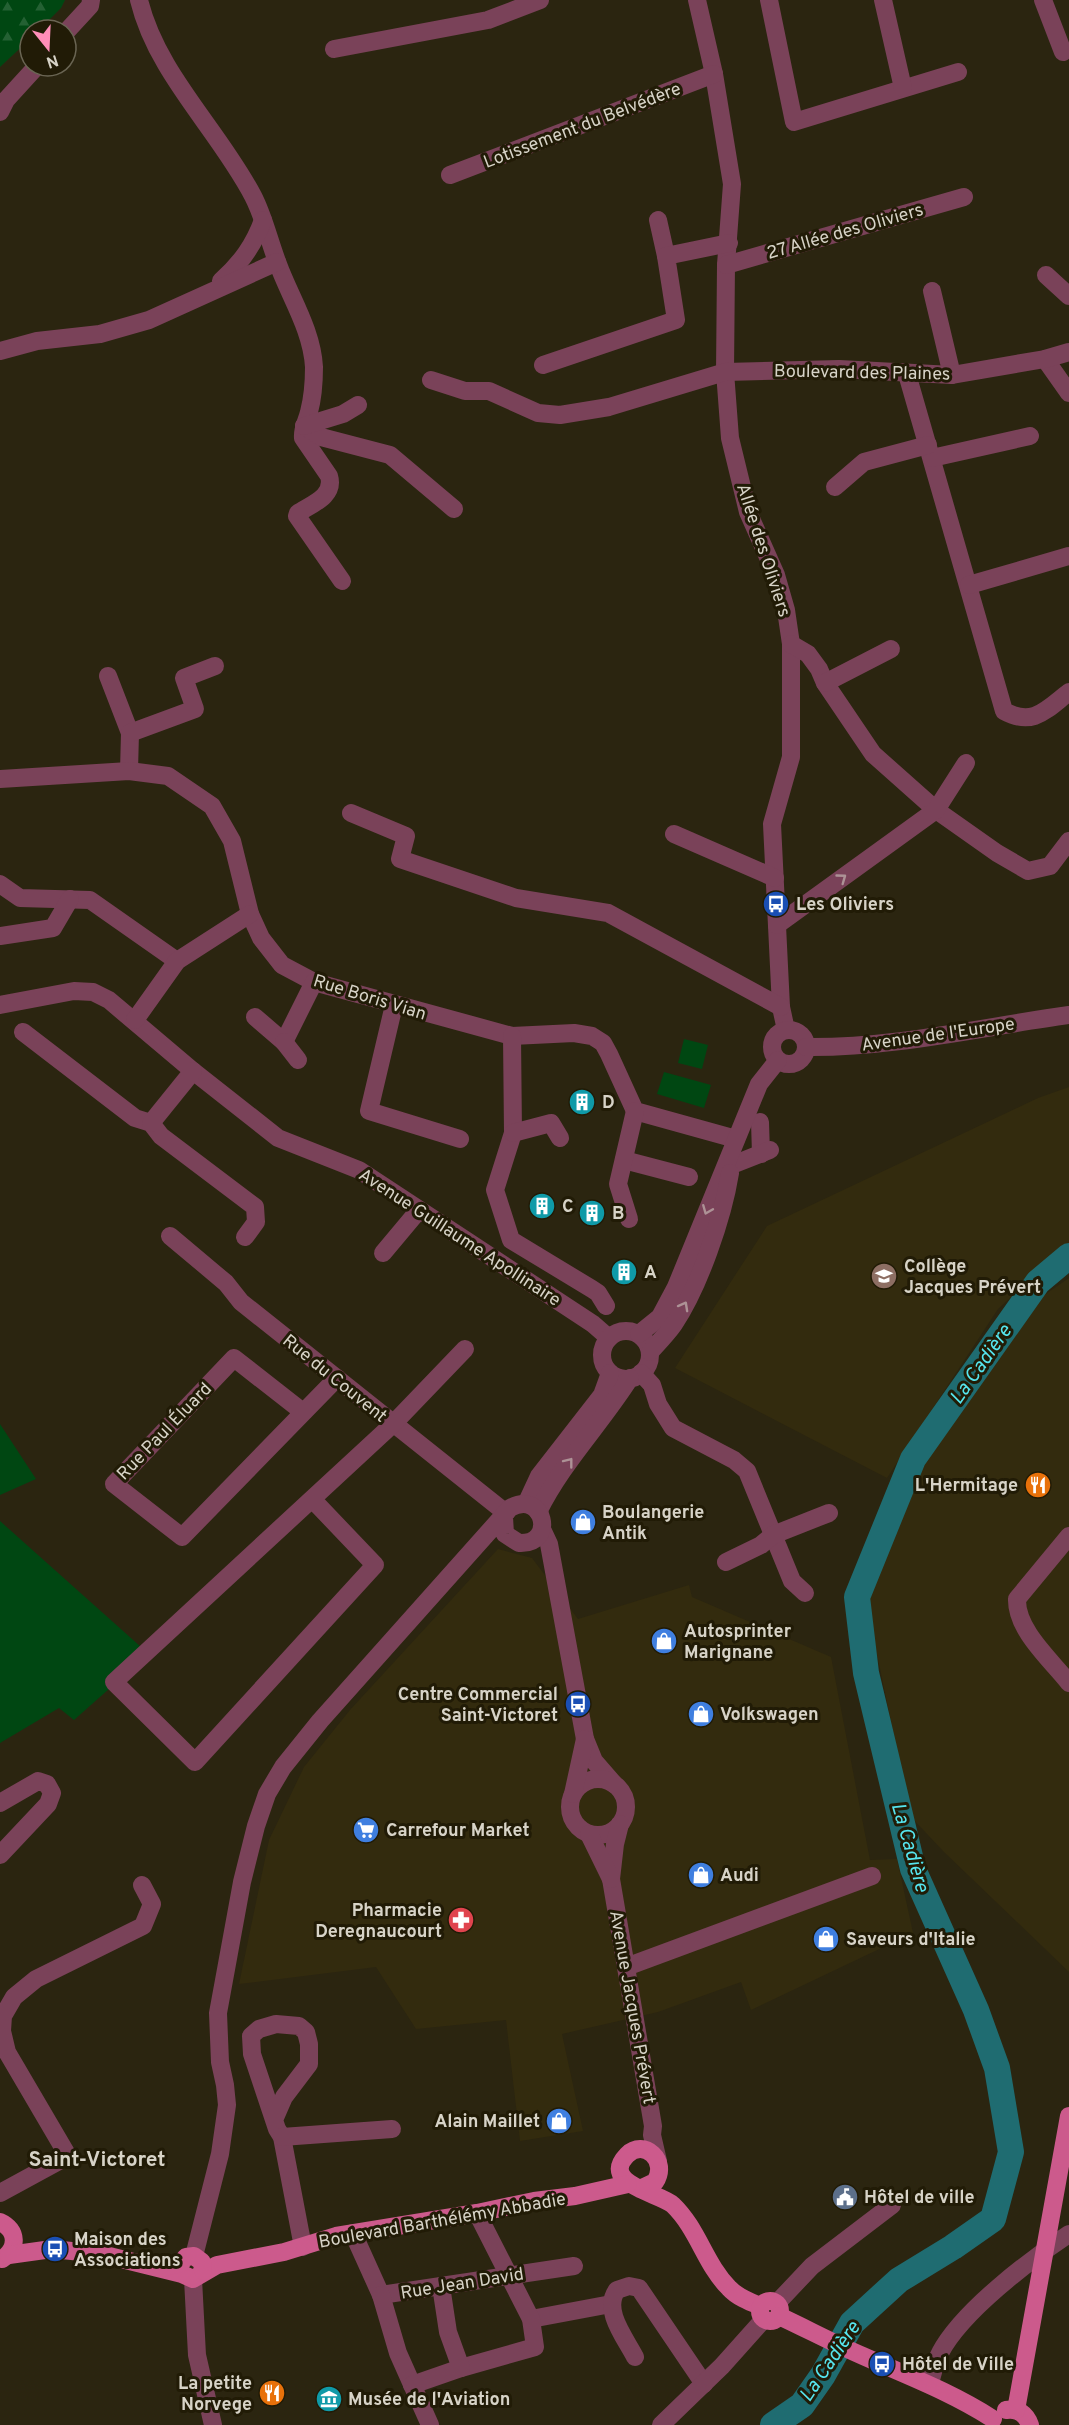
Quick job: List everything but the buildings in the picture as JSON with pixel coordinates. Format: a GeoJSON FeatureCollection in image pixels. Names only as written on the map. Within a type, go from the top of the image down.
{"type":"FeatureCollection","features":[{"type":"Feature","properties":{"kind":"main road"},"geometry":{"type":"LineString","coordinates":[[1016,2410],[1069,2116]]}},
{"type":"Feature","properties":{"kind":"main road"},"geometry":{"type":"LineString","coordinates":[[630,2181],[626,2156],[637,2150],[650,2152],[658,2169],[667,2200]]}},
{"type":"Feature","properties":{"kind":"main road"},"geometry":{"type":"LineString","coordinates":[[630,2181],[651,2185],[658,2169]]}},
{"type":"Feature","properties":{"kind":"main road","name":"Boulevard Barthélémy Abbadie"},"geometry":{"type":"LineString","coordinates":[[4,2257],[52,2249],[101,2254],[160,2268],[196,2267],[303,2247],[336,2236],[477,2213],[534,2201],[575,2196],[596,2191],[615,2178],[630,2181]]}},
{"type":"Feature","properties":{"kind":"main road"},"geometry":{"type":"LineString","coordinates":[[630,2181],[667,2200],[687,2219],[719,2277],[730,2290],[825,2338],[930,2383],[966,2402],[991,2422],[1002,2411],[1016,2410],[1023,2414],[1030,2425]]}},
{"type":"Feature","properties":{"kind":"main road","name":"Boulevard Barthélémy Abbadie"},"geometry":{"type":"LineString","coordinates":[[6,2226],[52,2249]]}},
{"type":"Feature","properties":{"kind":"main road"},"geometry":{"type":"LineString","coordinates":[[4,2257],[14,2243],[6,2226]]}},
{"type":"Feature","properties":{"kind":"street"},"geometry":{"type":"LineString","coordinates":[[78,19],[90,6],[90,0]]}},
{"type":"Feature","properties":{"kind":"street"},"geometry":{"type":"LineString","coordinates":[[139,0],[142,15],[158,48],[192,104],[239,172],[263,220],[277,262],[301,318],[314,363],[313,393],[303,438],[329,476],[331,483],[326,495],[298,513],[297,516],[342,580]]}},
{"type":"Feature","properties":{"kind":"street"},"geometry":{"type":"LineString","coordinates":[[334,49],[488,20],[540,0]]}},
{"type":"Feature","properties":{"kind":"street","name":"Allée des Oliviers"},"geometry":{"type":"LineString","coordinates":[[696,0],[714,74],[732,184],[727,254],[725,372],[730,438],[748,512],[776,575],[786,610],[791,644],[791,757],[772,824],[781,1007],[786,1030]]}},
{"type":"Feature","properties":{"kind":"street"},"geometry":{"type":"LineString","coordinates":[[769,0],[794,122],[958,72]]}},
{"type":"Feature","properties":{"kind":"street"},"geometry":{"type":"LineString","coordinates":[[883,0],[903,88]]}},
{"type":"Feature","properties":{"kind":"street"},"geometry":{"type":"LineString","coordinates":[[1043,0],[1063,51]]}},
{"type":"Feature","properties":{"kind":"street","name":"Lotissement du Belvédère"},"geometry":{"type":"LineString","coordinates":[[450,175],[714,74]]}},
{"type":"Feature","properties":{"kind":"street"},"geometry":{"type":"LineString","coordinates":[[0,112],[6,100],[26,78]]}},
{"type":"Feature","properties":{"kind":"street"},"geometry":{"type":"LineString","coordinates":[[666,256],[727,254],[963,192]]}},
{"type":"Feature","properties":{"kind":"street"},"geometry":{"type":"LineString","coordinates":[[211,290],[244,258],[256,239],[263,220]]}},
{"type":"Feature","properties":{"kind":"street"},"geometry":{"type":"LineString","coordinates":[[543,365],[676,320],[658,220]]}},
{"type":"Feature","properties":{"kind":"street"},"geometry":{"type":"LineString","coordinates":[[0,351],[37,341],[100,334],[149,320],[277,262]]}},
{"type":"Feature","properties":{"kind":"street"},"geometry":{"type":"LineString","coordinates":[[1046,275],[1069,296]]}},
{"type":"Feature","properties":{"kind":"street"},"geometry":{"type":"LineString","coordinates":[[932,291],[952,375]]}},
{"type":"Feature","properties":{"kind":"street","name":"Boulevard des Plaines"},"geometry":{"type":"LineString","coordinates":[[431,380],[465,391],[489,391],[538,412],[560,415],[609,407],[725,372],[839,369],[952,375],[1045,359],[1069,352]]}},
{"type":"Feature","properties":{"kind":"street"},"geometry":{"type":"LineString","coordinates":[[1045,359],[1069,393]]}},
{"type":"Feature","properties":{"kind":"street"},"geometry":{"type":"LineString","coordinates":[[907,374],[1004,711],[1017,718],[1039,716],[1069,692]]}},
{"type":"Feature","properties":{"kind":"street"},"geometry":{"type":"LineString","coordinates":[[304,426],[336,417],[358,405]]}},
{"type":"Feature","properties":{"kind":"street"},"geometry":{"type":"LineString","coordinates":[[304,426],[321,438],[390,456],[454,508]]}},
{"type":"Feature","properties":{"kind":"street"},"geometry":{"type":"LineString","coordinates":[[835,487],[864,462],[1030,436]]}},
{"type":"Feature","properties":{"kind":"street"},"geometry":{"type":"LineString","coordinates":[[969,585],[1069,556]]}},
{"type":"Feature","properties":{"kind":"street"},"geometry":{"type":"LineString","coordinates":[[791,644],[808,654],[873,754],[936,810],[1028,871],[1050,866],[1069,841]]}},
{"type":"Feature","properties":{"kind":"street"},"geometry":{"type":"LineString","coordinates":[[791,683],[804,679],[815,679],[825,683],[891,649]]}},
{"type":"Feature","properties":{"kind":"street"},"geometry":{"type":"LineString","coordinates":[[130,733],[195,709],[184,678],[215,666]]}},
{"type":"Feature","properties":{"kind":"street"},"geometry":{"type":"LineString","coordinates":[[108,676],[130,733],[129,771]]}},
{"type":"Feature","properties":{"kind":"street"},"geometry":{"type":"LineString","coordinates":[[777,925],[936,810],[966,763]]}},
{"type":"Feature","properties":{"kind":"street","name":"Rue Boris Vian"},"geometry":{"type":"LineString","coordinates":[[0,779],[129,771],[168,776],[212,806],[232,841],[250,914],[261,938],[282,965],[314,982],[512,1036],[574,1033],[592,1036],[603,1043],[635,1111]]}},
{"type":"Feature","properties":{"kind":"street"},"geometry":{"type":"LineString","coordinates":[[351,813],[405,836],[400,859],[516,898],[608,913],[781,1007]]}},
{"type":"Feature","properties":{"kind":"street"},"geometry":{"type":"LineString","coordinates":[[674,834],[775,878]]}},
{"type":"Feature","properties":{"kind":"street"},"geometry":{"type":"LineString","coordinates":[[0,884],[20,898],[90,900],[177,961]]}},
{"type":"Feature","properties":{"kind":"street"},"geometry":{"type":"LineString","coordinates":[[0,936],[53,928],[70,899]]}},
{"type":"Feature","properties":{"kind":"street"},"geometry":{"type":"LineString","coordinates":[[135,1020],[177,961],[250,914]]}},
{"type":"Feature","properties":{"kind":"street"},"geometry":{"type":"LineString","coordinates":[[284,1042],[314,982]]}},
{"type":"Feature","properties":{"kind":"street","name":"Avenue Guillaume Apollinaire"},"geometry":{"type":"LineString","coordinates":[[0,1005],[74,992],[93,992],[109,1000],[278,1138],[359,1170],[537,1287],[609,1338]]}},
{"type":"Feature","properties":{"kind":"street"},"geometry":{"type":"LineString","coordinates":[[394,1005],[369,1111],[460,1139]]}},
{"type":"Feature","properties":{"kind":"street","name":"Avenue de l'Europe"},"geometry":{"type":"LineString","coordinates":[[806,1047],[846,1048],[1069,1015]]}},
{"type":"Feature","properties":{"kind":"street"},"geometry":{"type":"LineString","coordinates":[[255,1017],[284,1042],[298,1060]]}},
{"type":"Feature","properties":{"kind":"street"},"geometry":{"type":"LineString","coordinates":[[786,1030],[800,1034],[806,1047],[798,1061],[788,1064],[774,1056],[771,1045],[776,1035],[786,1030]]}},
{"type":"Feature","properties":{"kind":"street"},"geometry":{"type":"LineString","coordinates":[[23,1032],[135,1118],[152,1123],[160,1136],[255,1207],[256,1222],[245,1237]]}},
{"type":"Feature","properties":{"kind":"street"},"geometry":{"type":"LineString","coordinates":[[512,1036],[513,1133],[495,1190],[511,1240],[592,1288],[606,1306]]}},
{"type":"Feature","properties":{"kind":"street"},"geometry":{"type":"LineString","coordinates":[[732,1165],[765,1152],[757,1120],[759,1084],[778,1060]]}},
{"type":"Feature","properties":{"kind":"street"},"geometry":{"type":"LineString","coordinates":[[152,1123],[194,1071]]}},
{"type":"Feature","properties":{"kind":"street"},"geometry":{"type":"LineString","coordinates":[[629,1219],[618,1184],[635,1111],[736,1139]]}},
{"type":"Feature","properties":{"kind":"street"},"geometry":{"type":"LineString","coordinates":[[639,1334],[660,1317],[676,1287],[736,1139],[757,1120]]}},
{"type":"Feature","properties":{"kind":"street"},"geometry":{"type":"LineString","coordinates":[[513,1133],[551,1124],[560,1138]]}},
{"type":"Feature","properties":{"kind":"street"},"geometry":{"type":"LineString","coordinates":[[505,1515],[503,1528],[509,1538],[519,1544],[534,1522],[554,1481],[636,1376],[646,1367],[650,1352],[674,1325],[691,1294],[720,1220],[736,1139]]}},
{"type":"Feature","properties":{"kind":"street"},"geometry":{"type":"LineString","coordinates":[[624,1160],[689,1177]]}},
{"type":"Feature","properties":{"kind":"street"},"geometry":{"type":"LineString","coordinates":[[383,1253],[419,1210]]}},
{"type":"Feature","properties":{"kind":"street","name":"Rue du Couvent"},"geometry":{"type":"LineString","coordinates":[[170,1236],[226,1283],[241,1302],[505,1515]]}},
{"type":"Feature","properties":{"kind":"street"},"geometry":{"type":"LineString","coordinates":[[650,1352],[645,1340],[639,1334],[623,1331],[609,1338],[602,1352],[605,1367],[610,1373],[617,1377],[636,1376],[652,1385],[658,1404],[673,1428],[734,1460],[747,1471],[792,1581],[805,1593]]}},
{"type":"Feature","properties":{"kind":"street"},"geometry":{"type":"LineString","coordinates":[[313,1500],[375,1565],[195,1762],[114,1682],[313,1500],[393,1424],[465,1349]]}},
{"type":"Feature","properties":{"kind":"street","name":"Rue Paul Éluard"},"geometry":{"type":"LineString","coordinates":[[303,1412],[234,1358],[114,1484],[182,1537],[337,1378]]}},
{"type":"Feature","properties":{"kind":"street"},"geometry":{"type":"LineString","coordinates":[[534,1522],[539,1476],[602,1395],[610,1373]]}},
{"type":"Feature","properties":{"kind":"street"},"geometry":{"type":"LineString","coordinates":[[213,2425],[197,2355],[196,2267],[220,2154],[226,2105],[220,2062],[218,2013],[242,1882],[256,1826],[267,1794],[283,1767],[320,1721],[515,1506],[534,1522],[553,1566],[585,1739],[594,1761],[614,1784],[625,1798],[625,1817],[620,1824],[606,1834],[589,1834],[580,1830],[571,1816],[570,1801],[577,1787],[591,1779],[607,1780],[614,1784]]}},
{"type":"Feature","properties":{"kind":"street"},"geometry":{"type":"LineString","coordinates":[[726,1562],[761,1545],[773,1535],[829,1513]]}},
{"type":"Feature","properties":{"kind":"street"},"geometry":{"type":"LineString","coordinates":[[1069,1536],[1017,1599],[1017,1612],[1031,1635],[1069,1683]]}},
{"type":"Feature","properties":{"kind":"street"},"geometry":{"type":"LineString","coordinates":[[483,1541],[509,1538]]}},
{"type":"Feature","properties":{"kind":"street"},"geometry":{"type":"LineString","coordinates":[[573,1794],[585,1739]]}},
{"type":"Feature","properties":{"kind":"street"},"geometry":{"type":"LineString","coordinates":[[0,1803],[38,1781],[47,1784],[52,1793],[48,1804],[0,1855]]}},
{"type":"Feature","properties":{"kind":"street","name":"Avenue Jacques Prévert"},"geometry":{"type":"LineString","coordinates":[[620,1824],[611,1879],[653,2126],[652,2135],[658,2169]]}},
{"type":"Feature","properties":{"kind":"street","name":"Avenue Jacques Prévert"},"geometry":{"type":"LineString","coordinates":[[589,1834],[611,1879]]}},
{"type":"Feature","properties":{"kind":"street"},"geometry":{"type":"LineString","coordinates":[[626,1967],[872,1876]]}},
{"type":"Feature","properties":{"kind":"street"},"geometry":{"type":"LineString","coordinates":[[0,2193],[68,2156],[8,2052],[2,2031],[3,2016],[14,1996],[36,1979],[142,1926],[152,1904],[142,1885]]}},
{"type":"Feature","properties":{"kind":"street"},"geometry":{"type":"LineString","coordinates":[[274,2120],[284,2097],[309,2064],[309,2044],[306,2032],[299,2026],[276,2024],[259,2028],[251,2036],[252,2054],[274,2120],[282,2137],[303,2247]]}},
{"type":"Feature","properties":{"kind":"street"},"geometry":{"type":"LineString","coordinates":[[282,2137],[392,2129]]}},
{"type":"Feature","properties":{"kind":"street"},"geometry":{"type":"LineString","coordinates":[[637,2150],[652,2135]]}},
{"type":"Feature","properties":{"kind":"street"},"geometry":{"type":"LineString","coordinates":[[661,2425],[704,2384],[812,2266],[892,2205]]}},
{"type":"Feature","properties":{"kind":"street"},"geometry":{"type":"LineString","coordinates":[[412,2385],[535,2347],[531,2319],[477,2213]]}},
{"type":"Feature","properties":{"kind":"street","name":"Rue Jean David"},"geometry":{"type":"LineString","coordinates":[[353,2233],[381,2295],[574,2266]]}},
{"type":"Feature","properties":{"kind":"street"},"geometry":{"type":"LineString","coordinates":[[930,2383],[939,2354],[958,2327],[992,2294],[1046,2249],[1069,2234]]}},
{"type":"Feature","properties":{"kind":"street"},"geometry":{"type":"LineString","coordinates":[[441,2286],[448,2332],[461,2368]]}},
{"type":"Feature","properties":{"kind":"street"},"geometry":{"type":"LineString","coordinates":[[635,2357],[614,2316],[611,2304],[613,2295],[623,2287],[639,2288],[704,2384]]}},
{"type":"Feature","properties":{"kind":"street"},"geometry":{"type":"LineString","coordinates":[[381,2295],[398,2353],[430,2425]]}},
{"type":"Feature","properties":{"kind":"street"},"geometry":{"type":"LineString","coordinates":[[531,2319],[611,2304]]}},
{"type":"Feature","properties":{"kind":"shaded area","name":"Collège Jacques Prévert"},"geometry":{"type":"Polygon","coordinates":[[[1069,1087],[1069,1244],[998,1309],[887,1478],[675,1368],[767,1226],[1038,1098],[1069,1087]]]}},
{"type":"Feature","properties":{"kind":"shaded area"},"geometry":{"type":"Polygon","coordinates":[[[1069,1278],[1069,1972],[944,1852],[911,1817],[865,1597],[920,1461],[1021,1311],[1069,1278]]]}},
{"type":"Feature","properties":{"kind":"shaded area"},"geometry":{"type":"Polygon","coordinates":[[[498,1549],[532,1558],[578,1619],[689,1585],[692,1597],[831,1657],[870,1860],[897,1859],[913,1933],[751,2010],[741,1982],[658,2012],[562,2034],[583,2131],[520,2141],[506,2020],[416,2029],[376,1967],[239,1984],[269,1840],[304,1767],[350,1710],[498,1549]]]}},
{"type":"Feature","properties":{"kind":"green space"},"geometry":{"type":"Polygon","coordinates":[[[0,0],[65,0],[51,18],[18,18],[18,50],[0,67],[0,0]]]}},
{"type":"Feature","properties":{"kind":"green space"},"geometry":{"type":"Polygon","coordinates":[[[684,1039],[708,1045],[702,1069],[678,1063],[684,1039]]]}},
{"type":"Feature","properties":{"kind":"green space"},"geometry":{"type":"Polygon","coordinates":[[[664,1072],[711,1085],[704,1108],[657,1094],[664,1072]]]}},
{"type":"Feature","properties":{"kind":"green space"},"geometry":{"type":"Polygon","coordinates":[[[0,1424],[36,1479],[0,1495],[0,1424]]]}},
{"type":"Feature","properties":{"kind":"green space"},"geometry":{"type":"Polygon","coordinates":[[[0,1521],[141,1647],[105,1683],[109,1689],[74,1720],[59,1708],[0,1743],[0,1521]]]}},
{"type":"Feature","properties":{"kind":"waterway","name":"La Cadière"},"geometry":{"type":"LineString","coordinates":[[773,2425],[802,2405],[823,2375],[852,2323],[899,2280],[993,2219],[1011,2152],[997,2068],[976,2010],[913,1869],[866,1673],[857,1597],[913,1459],[1038,1282],[1069,1256]]}},
{"type":"Feature","properties":{"kind":"place","name":"Les Oliviers"},"geometry":{"type":"Point","coordinates":[776,904]}},
{"type":"Feature","properties":{"kind":"place","name":"D"},"geometry":{"type":"Point","coordinates":[582,1102]}},
{"type":"Feature","properties":{"kind":"place","name":"C"},"geometry":{"type":"Point","coordinates":[542,1206]}},
{"type":"Feature","properties":{"kind":"place","name":"B"},"geometry":{"type":"Point","coordinates":[592,1213]}},
{"type":"Feature","properties":{"kind":"place","name":"A"},"geometry":{"type":"Point","coordinates":[624,1272]}},
{"type":"Feature","properties":{"kind":"place","name":"Collège Jacques Prévert"},"geometry":{"type":"Point","coordinates":[884,1276]}},
{"type":"Feature","properties":{"kind":"place","name":"L'Hermitage"},"geometry":{"type":"Point","coordinates":[1038,1485]}},
{"type":"Feature","properties":{"kind":"place","name":"Boulangerie Antik"},"geometry":{"type":"Point","coordinates":[583,1522]}},
{"type":"Feature","properties":{"kind":"place","name":"Autosprinter Marignane"},"geometry":{"type":"Point","coordinates":[664,1641]}},
{"type":"Feature","properties":{"kind":"place","name":"Centre Commercial Saint-Victoret"},"geometry":{"type":"Point","coordinates":[578,1704]}},
{"type":"Feature","properties":{"kind":"place","name":"Volkswagen"},"geometry":{"type":"Point","coordinates":[701,1714]}},
{"type":"Feature","properties":{"kind":"place","name":"Carrefour Market"},"geometry":{"type":"Point","coordinates":[366,1830]}},
{"type":"Feature","properties":{"kind":"place","name":"Audi"},"geometry":{"type":"Point","coordinates":[701,1875]}},
{"type":"Feature","properties":{"kind":"place","name":"Pharmacie Deregnaucourt"},"geometry":{"type":"Point","coordinates":[461,1920]}},
{"type":"Feature","properties":{"kind":"place","name":"Saveurs d'Italie"},"geometry":{"type":"Point","coordinates":[826,1939]}},
{"type":"Feature","properties":{"kind":"place","name":"Alain Maillet"},"geometry":{"type":"Point","coordinates":[559,2121]}},
{"type":"Feature","properties":{"kind":"place","name":"Hôtel de ville"},"geometry":{"type":"Point","coordinates":[845,2197]}},
{"type":"Feature","properties":{"kind":"place","name":"Maison des Associations"},"geometry":{"type":"Point","coordinates":[55,2249]}},
{"type":"Feature","properties":{"kind":"place","name":"Hôtel de Ville"},"geometry":{"type":"Point","coordinates":[882,2364]}},
{"type":"Feature","properties":{"kind":"place","name":"La petite Norvege"},"geometry":{"type":"Point","coordinates":[272,2393]}},
{"type":"Feature","properties":{"kind":"place","name":"Musée de l'Aviation"},"geometry":{"type":"Point","coordinates":[329,2399]}},
{"type":"Feature","properties":{"kind":"district","name":"Saint-Victoret"},"geometry":{"type":"Point","coordinates":[97,2159]}}]}
